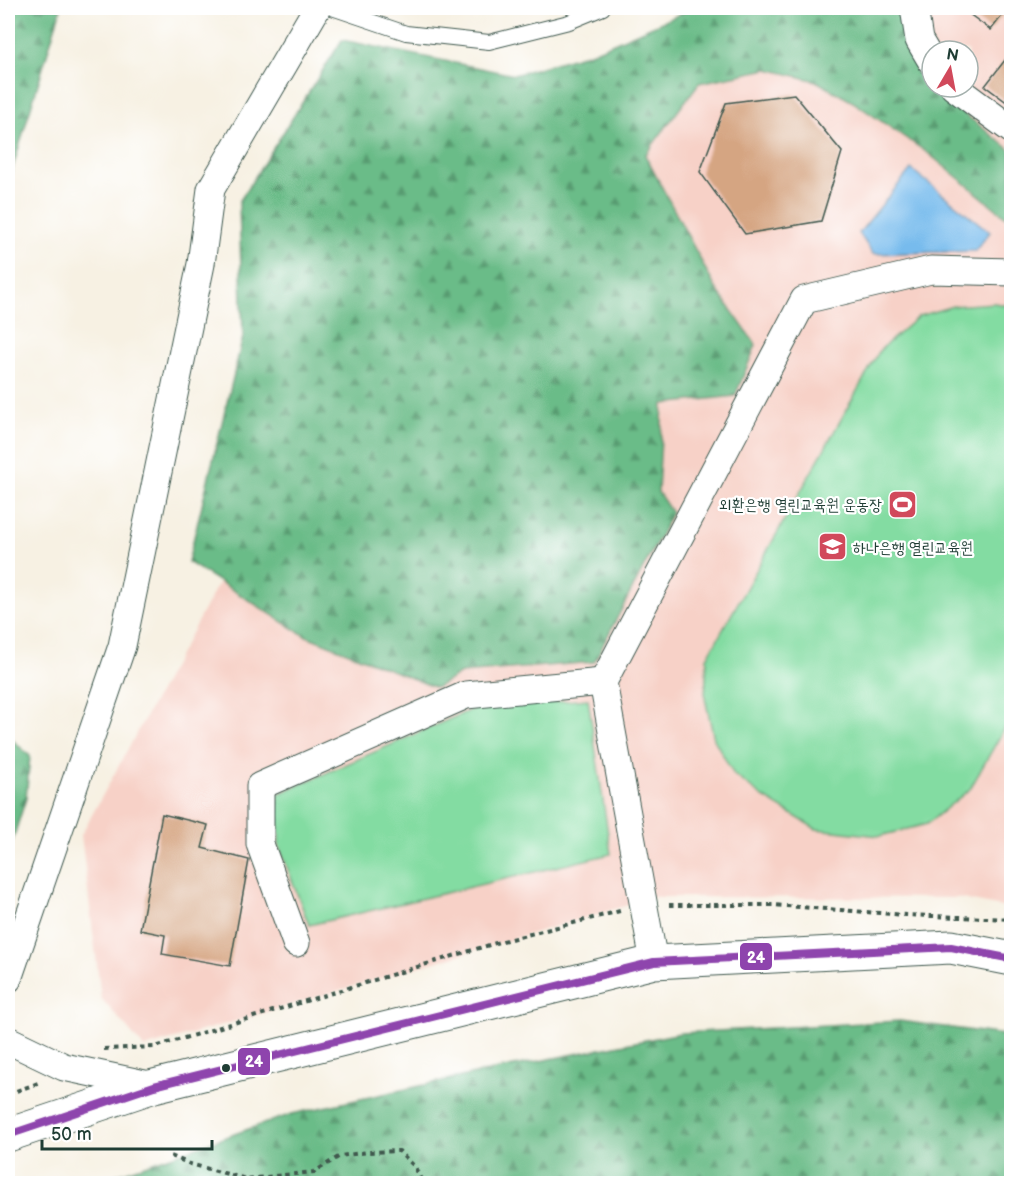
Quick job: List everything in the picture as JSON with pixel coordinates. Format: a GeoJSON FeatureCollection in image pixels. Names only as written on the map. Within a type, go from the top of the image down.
{"type":"FeatureCollection","features":[{"type":"Feature","properties":{"kind":"main road"},"geometry":{"type":"LineString","coordinates":[[8,1136],[154,1086],[654,962],[951,947],[1011,959]]}},
{"type":"Feature","properties":{"kind":"street"},"geometry":{"type":"LineString","coordinates":[[8,980],[122,646],[201,264],[211,189],[317,8]]}},
{"type":"Feature","properties":{"kind":"street"},"geometry":{"type":"LineString","coordinates":[[914,8],[920,41]]}},
{"type":"Feature","properties":{"kind":"street"},"geometry":{"type":"LineString","coordinates":[[970,99],[1011,130]]}},
{"type":"Feature","properties":{"kind":"street"},"geometry":{"type":"LineString","coordinates":[[654,962],[603,682],[804,300],[931,270],[1011,272]]}},
{"type":"Feature","properties":{"kind":"street"},"geometry":{"type":"LineString","coordinates":[[296,943],[260,844],[260,786],[466,695],[603,682]]}},
{"type":"Feature","properties":{"kind":"street"},"geometry":{"type":"LineString","coordinates":[[8,1040],[64,1067],[154,1086]]}},
{"type":"Feature","properties":{"kind":"lane"},"geometry":{"type":"LineString","coordinates":[[332,8],[406,33],[489,42],[568,22],[603,8]]}},
{"type":"Feature","properties":{"kind":"path"},"geometry":{"type":"LineString","coordinates":[[102,1049],[154,1047],[499,942],[645,904],[773,905],[906,915],[1011,919]]}},
{"type":"Feature","properties":{"kind":"path"},"geometry":{"type":"LineString","coordinates":[[8,1094],[50,1079],[64,1067]]}},
{"type":"Feature","properties":{"kind":"path"},"geometry":{"type":"LineString","coordinates":[[171,1156],[190,1164],[246,1179],[314,1172],[340,1156],[399,1151],[415,1167],[423,1184]]}},
{"type":"Feature","properties":{"kind":"shaded area","name":"하나은행 열린교육원"},"geometry":{"type":"Polygon","coordinates":[[[897,8],[1011,8],[1011,909],[958,898],[655,897],[144,1048],[101,998],[81,835],[219,582],[303,634],[656,491],[661,403],[714,286],[644,154],[698,81],[766,68],[815,80],[851,101],[901,37],[897,8]]]}},
{"type":"Feature","properties":{"kind":"green space"},"geometry":{"type":"Polygon","coordinates":[[[8,8],[61,8],[8,183],[8,8]]]}},
{"type":"Feature","properties":{"kind":"green space"},"geometry":{"type":"Polygon","coordinates":[[[694,8],[898,8],[903,38],[920,66],[920,99],[945,99],[1011,150],[1011,221],[929,154],[853,102],[816,81],[768,69],[699,83],[645,155],[715,287],[756,345],[735,396],[663,404],[658,492],[672,513],[594,662],[461,673],[436,688],[304,635],[188,562],[243,337],[239,202],[342,40],[514,75],[593,52],[694,8]]]}},
{"type":"Feature","properties":{"kind":"green space","name":"외환은행 열린교육원 운동장"},"geometry":{"type":"Polygon","coordinates":[[[994,303],[1012,306],[1011,717],[970,789],[927,824],[880,836],[816,829],[763,797],[734,775],[714,739],[705,698],[707,658],[880,350],[919,316],[953,306],[994,303]]]}},
{"type":"Feature","properties":{"kind":"green space"},"geometry":{"type":"Polygon","coordinates":[[[588,699],[611,854],[309,925],[279,846],[278,794],[473,709],[588,699]]]}},
{"type":"Feature","properties":{"kind":"green space"},"geometry":{"type":"Polygon","coordinates":[[[8,736],[30,756],[26,798],[8,855],[8,736]]]}},
{"type":"Feature","properties":{"kind":"green space"},"geometry":{"type":"Polygon","coordinates":[[[900,1021],[1011,1036],[1011,1183],[93,1183],[292,1114],[484,1072],[681,1033],[900,1021]]]}},
{"type":"Feature","properties":{"kind":"water"},"geometry":{"type":"Polygon","coordinates":[[[911,169],[990,232],[975,251],[873,254],[859,233],[911,169]]]}},
{"type":"Feature","properties":{"kind":"building"},"geometry":{"type":"Polygon","coordinates":[[[961,8],[1012,8],[1012,20],[1004,13],[991,30],[961,8]]]}},
{"type":"Feature","properties":{"kind":"building"},"geometry":{"type":"Polygon","coordinates":[[[1012,51],[1012,106],[985,86],[1012,51]]]}},
{"type":"Feature","properties":{"kind":"building"},"geometry":{"type":"Polygon","coordinates":[[[794,94],[842,152],[821,221],[745,234],[700,172],[726,103],[794,94]]]}},
{"type":"Feature","properties":{"kind":"building"},"geometry":{"type":"Polygon","coordinates":[[[162,814],[208,825],[202,848],[249,860],[230,966],[162,954],[165,935],[140,930],[162,814]]]}},
{"type":"Feature","properties":{"kind":"transit line","name":"24"},"geometry":{"type":"LineString","coordinates":[[8,1135],[154,1086],[654,962],[951,947],[1012,959]]}},
{"type":"Feature","properties":{"kind":"place","name":"외환은행 열린교육원 운동장"},"geometry":{"type":"Point","coordinates":[903,504]}},
{"type":"Feature","properties":{"kind":"place","name":"하나은행 열린교육원"},"geometry":{"type":"Point","coordinates":[832,547]}}]}
